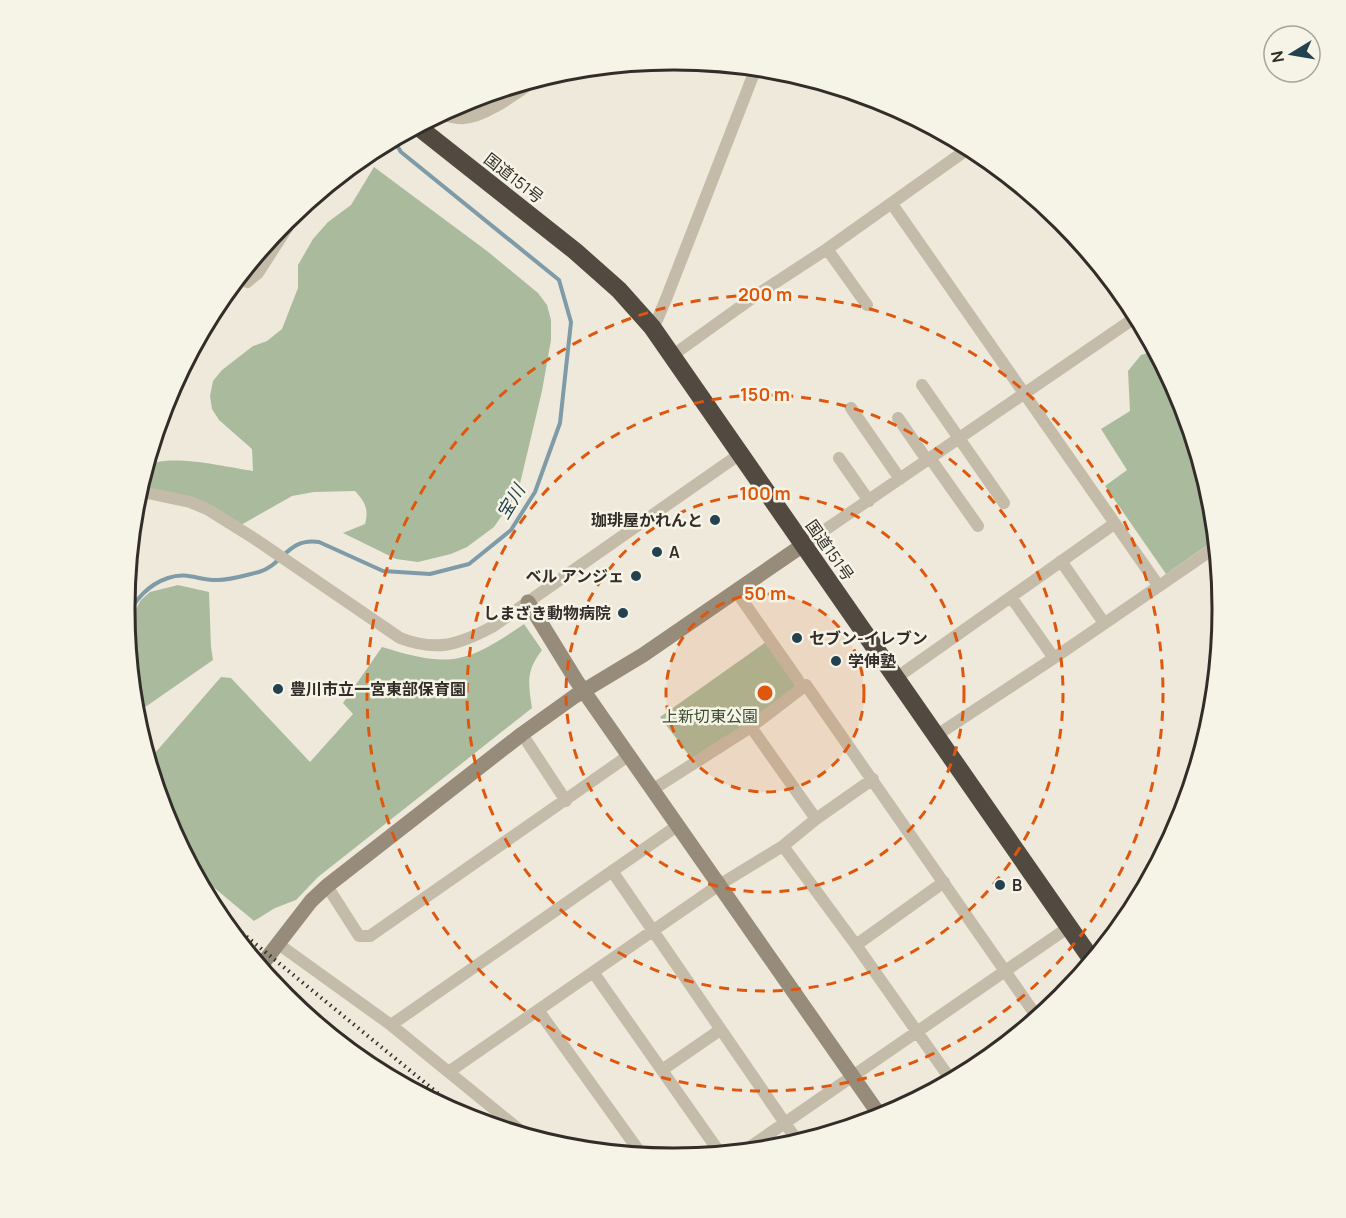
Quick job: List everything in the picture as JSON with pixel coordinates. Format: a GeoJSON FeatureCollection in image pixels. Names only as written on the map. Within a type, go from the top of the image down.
{"type":"FeatureCollection","features":[{"type":"Feature","properties":{"kind":"highway","name":"国道151号"},"geometry":{"type":"LineString","coordinates":[[424,132],[575,250],[619,290],[652,327],[1087,953]]}},
{"type":"Feature","properties":{"kind":"street"},"geometry":{"type":"LineString","coordinates":[[652,327],[666,299],[753,77]]}},
{"type":"Feature","properties":{"kind":"street"},"geometry":{"type":"LineString","coordinates":[[454,117],[466,118],[487,111],[511,96]]}},
{"type":"Feature","properties":{"kind":"street"},"geometry":{"type":"LineString","coordinates":[[673,355],[961,154]]}},
{"type":"Feature","properties":{"kind":"street"},"geometry":{"type":"LineString","coordinates":[[892,204],[1158,585]]}},
{"type":"Feature","properties":{"kind":"street"},"geometry":{"type":"LineString","coordinates":[[246,281],[258,273],[276,246]]}},
{"type":"Feature","properties":{"kind":"street"},"geometry":{"type":"LineString","coordinates":[[827,249],[867,305]]}},
{"type":"Feature","properties":{"kind":"street"},"geometry":{"type":"LineString","coordinates":[[265,960],[311,901],[327,886],[522,734],[584,691],[643,655],[1128,322]]}},
{"type":"Feature","properties":{"kind":"street"},"geometry":{"type":"LineString","coordinates":[[922,385],[1004,503]]}},
{"type":"Feature","properties":{"kind":"street"},"geometry":{"type":"LineString","coordinates":[[851,408],[900,479]]}},
{"type":"Feature","properties":{"kind":"street"},"geometry":{"type":"LineString","coordinates":[[898,418],[978,526]]}},
{"type":"Feature","properties":{"kind":"street"},"geometry":{"type":"LineString","coordinates":[[148,493],[190,502],[207,509],[260,542],[400,638],[420,645],[439,646],[472,638],[528,602],[740,454]]}},
{"type":"Feature","properties":{"kind":"street"},"geometry":{"type":"LineString","coordinates":[[839,459],[869,501]]}},
{"type":"Feature","properties":{"kind":"street"},"geometry":{"type":"LineString","coordinates":[[896,678],[1114,524]]}},
{"type":"Feature","properties":{"kind":"street"},"geometry":{"type":"LineString","coordinates":[[937,735],[1208,552]]}},
{"type":"Feature","properties":{"kind":"street"},"geometry":{"type":"LineString","coordinates":[[1061,561],[1104,623]]}},
{"type":"Feature","properties":{"kind":"street"},"geometry":{"type":"LineString","coordinates":[[736,591],[798,680]]}},
{"type":"Feature","properties":{"kind":"street"},"geometry":{"type":"LineString","coordinates":[[1011,597],[1054,658]]}},
{"type":"Feature","properties":{"kind":"street"},"geometry":{"type":"LineString","coordinates":[[528,602],[628,756],[875,1108]]}},
{"type":"Feature","properties":{"kind":"street"},"geometry":{"type":"LineString","coordinates":[[652,790],[751,727],[806,685],[1032,1011]]}},
{"type":"Feature","properties":{"kind":"street"},"geometry":{"type":"LineString","coordinates":[[751,727],[816,819]]}},
{"type":"Feature","properties":{"kind":"street"},"geometry":{"type":"LineString","coordinates":[[522,734],[566,801]]}},
{"type":"Feature","properties":{"kind":"street"},"geometry":{"type":"LineString","coordinates":[[327,886],[359,936],[370,936],[628,756]]}},
{"type":"Feature","properties":{"kind":"street"},"geometry":{"type":"LineString","coordinates":[[450,1071],[719,885],[783,846],[816,819],[873,779]]}},
{"type":"Feature","properties":{"kind":"street"},"geometry":{"type":"LineString","coordinates":[[391,1024],[677,826]]}},
{"type":"Feature","properties":{"kind":"street"},"geometry":{"type":"LineString","coordinates":[[783,846],[946,1073]]}},
{"type":"Feature","properties":{"kind":"street"},"geometry":{"type":"LineString","coordinates":[[612,871],[792,1134]]}},
{"type":"Feature","properties":{"kind":"street"},"geometry":{"type":"LineString","coordinates":[[856,945],[944,882]]}},
{"type":"Feature","properties":{"kind":"street"},"geometry":{"type":"LineString","coordinates":[[759,1140],[916,1030],[1069,927]]}},
{"type":"Feature","properties":{"kind":"street"},"geometry":{"type":"LineString","coordinates":[[277,943],[391,1024],[511,1122]]}},
{"type":"Feature","properties":{"kind":"street"},"geometry":{"type":"LineString","coordinates":[[593,972],[715,1145]]}},
{"type":"Feature","properties":{"kind":"street"},"geometry":{"type":"LineString","coordinates":[[538,1010],[635,1146]]}},
{"type":"Feature","properties":{"kind":"street"},"geometry":{"type":"LineString","coordinates":[[662,1071],[720,1030]]}},
{"type":"Feature","properties":{"kind":"green space"},"geometry":{"type":"Polygon","coordinates":[[[374,167],[487,251],[538,293],[547,305],[551,320],[551,340],[542,391],[518,492],[494,527],[467,547],[451,554],[418,562],[396,559],[343,533],[365,524],[367,514],[365,506],[355,491],[314,492],[292,496],[241,525],[148,490],[156,462],[198,462],[253,471],[252,449],[219,420],[212,409],[210,396],[213,381],[222,370],[253,346],[267,341],[282,329],[298,288],[298,265],[313,239],[328,222],[351,205],[374,167]]]}},
{"type":"Feature","properties":{"kind":"green space"},"geometry":{"type":"Polygon","coordinates":[[[1146,353],[1156,371],[1183,436],[1201,504],[1207,539],[1208,545],[1166,574],[1105,486],[1127,470],[1101,429],[1130,411],[1128,371],[1141,355],[1146,353]]]}},
{"type":"Feature","properties":{"kind":"green space"},"geometry":{"type":"Polygon","coordinates":[[[178,585],[209,592],[213,660],[144,708],[139,679],[135,610],[141,600],[150,592],[178,585]]]}},
{"type":"Feature","properties":{"kind":"green space"},"geometry":{"type":"Polygon","coordinates":[[[524,624],[542,650],[533,664],[529,677],[532,708],[318,877],[296,900],[275,908],[254,921],[211,885],[175,815],[155,753],[221,677],[231,678],[310,762],[353,714],[343,703],[382,647],[425,658],[457,658],[472,654],[524,624]]]}},
{"type":"Feature","properties":{"kind":"green space","name":"上新切東公園"},"geometry":{"type":"Polygon","coordinates":[[[766,642],[797,688],[695,763],[660,717],[766,642]]]}},
{"type":"Feature","properties":{"kind":"waterway","name":"宝川"},"geometry":{"type":"LineString","coordinates":[[135,603],[154,585],[168,578],[188,576],[223,580],[259,572],[274,564],[293,547],[309,542],[319,542],[383,571],[430,574],[469,564],[511,530],[535,492],[560,423],[571,322],[559,280],[401,152],[398,147]]}},
{"type":"Feature","properties":{"kind":"railway"},"geometry":{"type":"LineString","coordinates":[[245,935],[438,1093]]}},
{"type":"Feature","properties":{"kind":"place","name":"珈琲屋かれんと"},"geometry":{"type":"Point","coordinates":[715,520]}},
{"type":"Feature","properties":{"kind":"place","name":"A"},"geometry":{"type":"Point","coordinates":[657,552]}},
{"type":"Feature","properties":{"kind":"place","name":"ベル アンジェ"},"geometry":{"type":"Point","coordinates":[636,576]}},
{"type":"Feature","properties":{"kind":"place","name":"しまざき動物病院"},"geometry":{"type":"Point","coordinates":[623,613]}},
{"type":"Feature","properties":{"kind":"place","name":"セブン-イレブン"},"geometry":{"type":"Point","coordinates":[797,638]}},
{"type":"Feature","properties":{"kind":"place","name":"学伸塾"},"geometry":{"type":"Point","coordinates":[836,661]}},
{"type":"Feature","properties":{"kind":"place","name":"豊川市立一宮東部保育園"},"geometry":{"type":"Point","coordinates":[278,689]}},
{"type":"Feature","properties":{"kind":"place","name":"B"},"geometry":{"type":"Point","coordinates":[1000,885]}}]}
